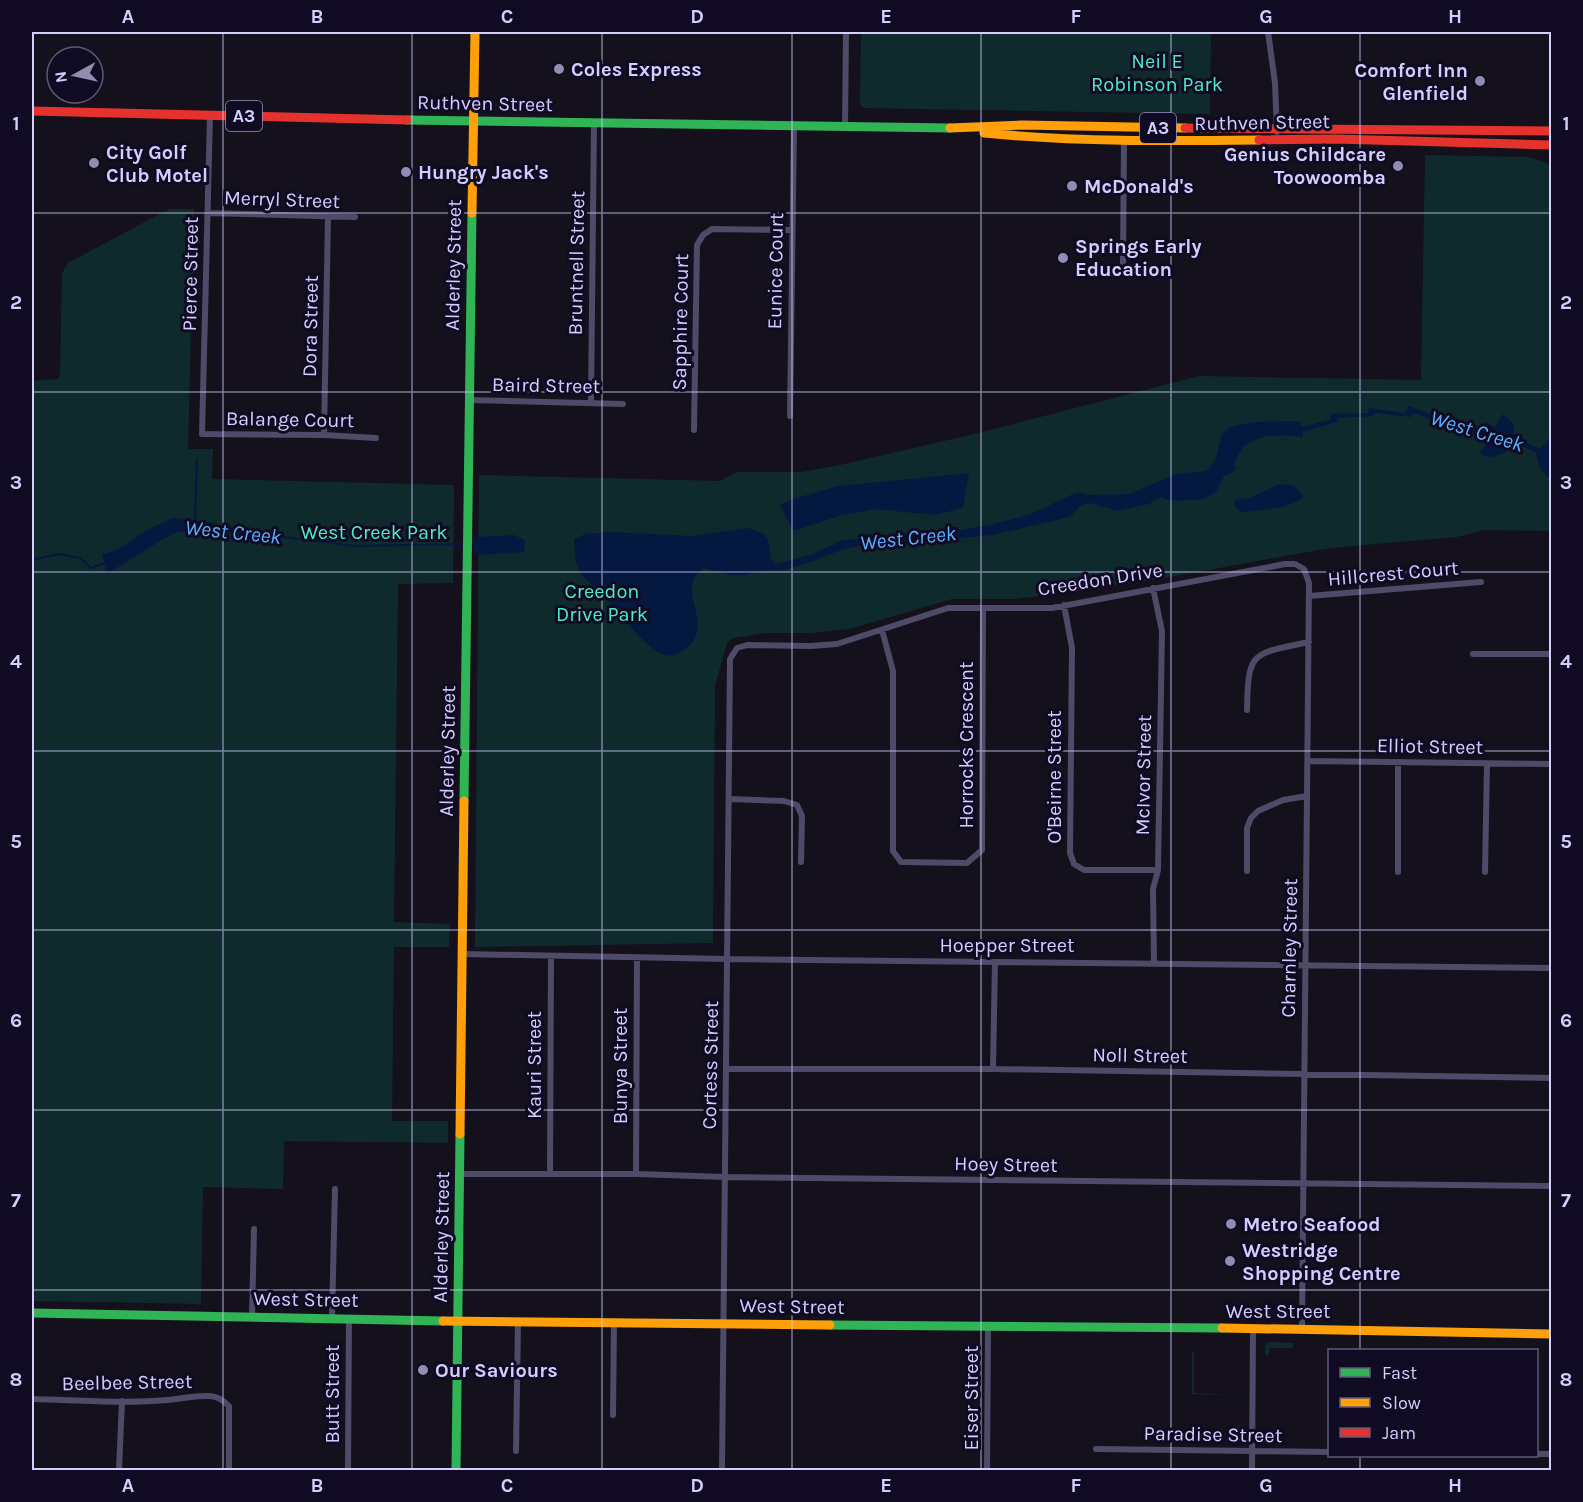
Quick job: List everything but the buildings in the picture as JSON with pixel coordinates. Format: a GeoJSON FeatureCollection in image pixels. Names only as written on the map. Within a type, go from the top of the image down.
{"type":"FeatureCollection","features":[{"type":"Feature","properties":{"kind":"main road","name":"Alderley Street"},"geometry":{"type":"LineString","coordinates":[[456,1470],[468,400],[475,32]]}},
{"type":"Feature","properties":{"kind":"main road","name":"Ruthven Street"},"geometry":{"type":"LineString","coordinates":[[32,111],[473,122],[938,128],[1022,125],[1125,127],[1551,145]]}},
{"type":"Feature","properties":{"kind":"main road"},"geometry":{"type":"LineString","coordinates":[[1538,131],[1551,124]]}},
{"type":"Feature","properties":{"kind":"main road","name":"Ruthven Street"},"geometry":{"type":"LineString","coordinates":[[938,128],[1037,138],[1124,141],[1277,135],[1551,131]]}},
{"type":"Feature","properties":{"kind":"main road"},"geometry":{"type":"LineString","coordinates":[[1528,145],[1551,155]]}},
{"type":"Feature","properties":{"kind":"main road","name":"West Street"},"geometry":{"type":"LineString","coordinates":[[32,1312],[458,1321],[1302,1329],[1551,1334]]}},
{"type":"Feature","properties":{"kind":"street"},"geometry":{"type":"LineString","coordinates":[[845,126],[846,32]]}},
{"type":"Feature","properties":{"kind":"street"},"geometry":{"type":"LineString","coordinates":[[1268,32],[1275,83],[1277,135]]}},
{"type":"Feature","properties":{"kind":"street","name":"Pierce Street"},"geometry":{"type":"LineString","coordinates":[[202,434],[210,115]]}},
{"type":"Feature","properties":{"kind":"street","name":"Bruntnell Street"},"geometry":{"type":"LineString","coordinates":[[591,402],[594,123]]}},
{"type":"Feature","properties":{"kind":"street","name":"Eunice Court"},"geometry":{"type":"LineString","coordinates":[[790,416],[794,125]]}},
{"type":"Feature","properties":{"kind":"street"},"geometry":{"type":"LineString","coordinates":[[1123,265],[1125,127]]}},
{"type":"Feature","properties":{"kind":"street","name":"Merryl Street"},"geometry":{"type":"LineString","coordinates":[[208,213],[355,217]]}},
{"type":"Feature","properties":{"kind":"street","name":"Dora Street"},"geometry":{"type":"LineString","coordinates":[[324,435],[328,217]]}},
{"type":"Feature","properties":{"kind":"street","name":"Sapphire Court"},"geometry":{"type":"LineString","coordinates":[[694,430],[697,245],[703,235],[712,229],[792,230]]}},
{"type":"Feature","properties":{"kind":"street","name":"Baird Street"},"geometry":{"type":"LineString","coordinates":[[468,400],[623,404]]}},
{"type":"Feature","properties":{"kind":"street","name":"Balange Court"},"geometry":{"type":"LineString","coordinates":[[202,434],[324,435],[376,438]]}},
{"type":"Feature","properties":{"kind":"street","name":"Creedon Drive"},"geometry":{"type":"LineString","coordinates":[[730,659],[737,648],[747,645],[837,644],[948,608],[1052,608],[1285,564],[1295,564],[1304,569]]}},
{"type":"Feature","properties":{"kind":"street","name":"Charnley Street"},"geometry":{"type":"LineString","coordinates":[[1302,1329],[1309,642],[1308,577],[1304,569]]}},
{"type":"Feature","properties":{"kind":"street","name":"Hillcrest Court"},"geometry":{"type":"LineString","coordinates":[[1309,596],[1481,582]]}},
{"type":"Feature","properties":{"kind":"street","name":"McIvor Street"},"geometry":{"type":"LineString","coordinates":[[1153,588],[1162,631],[1154,963]]}},
{"type":"Feature","properties":{"kind":"street","name":"O'Beirne Street"},"geometry":{"type":"LineString","coordinates":[[1064,605],[1072,648],[1070,853],[1074,864],[1084,870],[1158,870]]}},
{"type":"Feature","properties":{"kind":"street","name":"Horrocks Crescent"},"geometry":{"type":"LineString","coordinates":[[882,630],[893,670],[893,851],[901,862],[967,863],[982,850],[983,608]]}},
{"type":"Feature","properties":{"kind":"street"},"geometry":{"type":"LineString","coordinates":[[1247,710],[1248,675],[1255,659],[1267,651],[1309,642]]}},
{"type":"Feature","properties":{"kind":"street"},"geometry":{"type":"LineString","coordinates":[[1473,654],[1551,654]]}},
{"type":"Feature","properties":{"kind":"street","name":"Cortess Street"},"geometry":{"type":"LineString","coordinates":[[722,1470],[730,659]]}},
{"type":"Feature","properties":{"kind":"street","name":"Elliot Street"},"geometry":{"type":"LineString","coordinates":[[1308,761],[1551,764]]}},
{"type":"Feature","properties":{"kind":"street"},"geometry":{"type":"LineString","coordinates":[[1398,762],[1398,872]]}},
{"type":"Feature","properties":{"kind":"street"},"geometry":{"type":"LineString","coordinates":[[1485,872],[1487,764]]}},
{"type":"Feature","properties":{"kind":"street"},"geometry":{"type":"LineString","coordinates":[[1247,871],[1247,828],[1251,818],[1258,811],[1283,800],[1307,796]]}},
{"type":"Feature","properties":{"kind":"street"},"geometry":{"type":"LineString","coordinates":[[729,799],[784,801],[797,805],[802,816],[801,862]]}},
{"type":"Feature","properties":{"kind":"street","name":"Hoepper Street"},"geometry":{"type":"LineString","coordinates":[[463,954],[551,957],[1551,968]]}},
{"type":"Feature","properties":{"kind":"street","name":"Kauri Street"},"geometry":{"type":"LineString","coordinates":[[550,1174],[551,957]]}},
{"type":"Feature","properties":{"kind":"street","name":"Bunya Street"},"geometry":{"type":"LineString","coordinates":[[636,1174],[637,958]]}},
{"type":"Feature","properties":{"kind":"street"},"geometry":{"type":"LineString","coordinates":[[993,1069],[994,962]]}},
{"type":"Feature","properties":{"kind":"street","name":"Noll Street"},"geometry":{"type":"LineString","coordinates":[[727,1069],[993,1069],[1551,1078]]}},
{"type":"Feature","properties":{"kind":"street","name":"Hoey Street"},"geometry":{"type":"LineString","coordinates":[[460,1174],[636,1174],[725,1178],[1551,1186]]}},
{"type":"Feature","properties":{"kind":"street"},"geometry":{"type":"LineString","coordinates":[[332,1318],[335,1189]]}},
{"type":"Feature","properties":{"kind":"street"},"geometry":{"type":"LineString","coordinates":[[252,1316],[254,1229]]}},
{"type":"Feature","properties":{"kind":"street","name":"Butt Street"},"geometry":{"type":"LineString","coordinates":[[348,1470],[349,1318]]}},
{"type":"Feature","properties":{"kind":"street"},"geometry":{"type":"LineString","coordinates":[[516,1451],[518,1321]]}},
{"type":"Feature","properties":{"kind":"street"},"geometry":{"type":"LineString","coordinates":[[613,1415],[614,1322]]}},
{"type":"Feature","properties":{"kind":"street","name":"Eiser Street"},"geometry":{"type":"LineString","coordinates":[[987,1470],[988,1326]]}},
{"type":"Feature","properties":{"kind":"street"},"geometry":{"type":"LineString","coordinates":[[1252,1470],[1253,1329]]}},
{"type":"Feature","properties":{"kind":"street","name":"Beelbee Street"},"geometry":{"type":"LineString","coordinates":[[32,1400],[167,1400],[208,1396],[223,1400],[229,1406],[230,1413],[230,1470]]}},
{"type":"Feature","properties":{"kind":"street"},"geometry":{"type":"LineString","coordinates":[[119,1470],[122,1401]]}},
{"type":"Feature","properties":{"kind":"street","name":"Paradise Street"},"geometry":{"type":"LineString","coordinates":[[1096,1449],[1328,1452]]}},
{"type":"Feature","properties":{"kind":"green space","name":"Neil E Robinson Park"},"geometry":{"type":"Polygon","coordinates":[[[861,32],[1211,32],[1210,114],[864,108],[860,104],[861,32]]]}},
{"type":"Feature","properties":{"kind":"green space","name":"Creedon Drive Park"},"geometry":{"type":"Polygon","coordinates":[[[1425,155],[1528,157],[1551,166],[1551,531],[1483,530],[1457,537],[1330,548],[1136,583],[1016,599],[952,599],[850,629],[812,633],[766,633],[733,638],[727,643],[715,686],[713,943],[475,947],[479,475],[720,481],[737,472],[802,472],[840,465],[970,435],[1199,376],[1421,380],[1425,155]]]}},
{"type":"Feature","properties":{"kind":"green space","name":"West Creek Park"},"geometry":{"type":"Polygon","coordinates":[[[169,209],[194,209],[188,449],[213,449],[212,479],[454,485],[453,583],[398,584],[394,922],[450,924],[449,947],[394,947],[392,1121],[448,1121],[448,1143],[284,1141],[283,1189],[203,1187],[201,1304],[32,1301],[32,381],[58,379],[60,375],[62,273],[68,263],[169,209]]]}},
{"type":"Feature","properties":{"kind":"green space"},"geometry":{"type":"Polygon","coordinates":[[[1269,1342],[1293,1343],[1293,1348],[1270,1348],[1269,1355],[1265,1355],[1265,1346],[1269,1342]]]}},
{"type":"Feature","properties":{"kind":"green space"},"geometry":{"type":"Polygon","coordinates":[[[1192,1352],[1194,1352],[1194,1393],[1241,1395],[1192,1394],[1192,1352]]]}},
{"type":"Feature","properties":{"kind":"water"},"geometry":{"type":"Polygon","coordinates":[[[1409,406],[1445,419],[1449,414],[1479,430],[1485,422],[1495,427],[1503,414],[1513,423],[1515,436],[1539,449],[1551,437],[1551,479],[1540,468],[1536,453],[1514,442],[1500,455],[1491,457],[1480,454],[1487,440],[1455,422],[1452,427],[1414,413],[1411,417],[1375,413],[1374,416],[1337,418],[1337,422],[1303,432],[1303,438],[1289,435],[1272,436],[1249,443],[1236,459],[1234,463],[1236,468],[1232,473],[1224,476],[1215,493],[1205,498],[1177,501],[1161,497],[1149,504],[1117,511],[1090,503],[1081,505],[1070,517],[992,535],[893,545],[865,545],[843,549],[784,570],[730,575],[704,568],[695,577],[692,587],[698,623],[697,634],[690,645],[670,655],[664,655],[645,642],[597,588],[589,583],[580,572],[576,561],[574,539],[585,534],[610,532],[692,536],[748,528],[762,533],[768,539],[771,559],[776,564],[813,554],[842,540],[888,539],[993,524],[1031,514],[1077,492],[1089,495],[1129,494],[1176,474],[1206,471],[1216,457],[1223,434],[1236,426],[1258,422],[1299,421],[1302,427],[1330,420],[1331,414],[1368,413],[1369,408],[1405,413],[1409,406]]]}},
{"type":"Feature","properties":{"kind":"water"},"geometry":{"type":"Polygon","coordinates":[[[969,473],[963,508],[935,515],[875,509],[839,516],[793,531],[780,505],[838,486],[969,473]]]}},
{"type":"Feature","properties":{"kind":"water"},"geometry":{"type":"Polygon","coordinates":[[[1280,484],[1294,486],[1304,496],[1285,506],[1243,512],[1238,510],[1234,503],[1236,500],[1249,498],[1280,484]]]}},
{"type":"Feature","properties":{"kind":"water"},"geometry":{"type":"Polygon","coordinates":[[[173,518],[214,523],[218,526],[217,533],[212,536],[178,532],[107,574],[102,554],[115,551],[147,530],[173,518]]]}},
{"type":"Feature","properties":{"kind":"water"},"geometry":{"type":"Polygon","coordinates":[[[514,535],[525,540],[524,552],[479,555],[473,550],[473,539],[477,537],[514,535]]]}},
{"type":"Feature","properties":{"kind":"waterway"},"geometry":{"type":"LineString","coordinates":[[195,522],[197,459]]}},
{"type":"Feature","properties":{"kind":"waterway","name":"West Creek"},"geometry":{"type":"LineString","coordinates":[[217,529],[356,546],[462,544]]}},
{"type":"Feature","properties":{"kind":"waterway","name":"West Creek"},"geometry":{"type":"LineString","coordinates":[[32,560],[59,554],[80,558],[91,568],[107,562]]}},
{"type":"Feature","properties":{"kind":"traffic: fast"},"geometry":{"type":"LineString","coordinates":[[407,120],[950,128]]}},
{"type":"Feature","properties":{"kind":"traffic: fast"},"geometry":{"type":"LineString","coordinates":[[464,801],[472,213]]}},
{"type":"Feature","properties":{"kind":"traffic: fast"},"geometry":{"type":"LineString","coordinates":[[456,1470],[460,1134]]}},
{"type":"Feature","properties":{"kind":"traffic: fast"},"geometry":{"type":"LineString","coordinates":[[32,1313],[443,1321]]}},
{"type":"Feature","properties":{"kind":"traffic: fast"},"geometry":{"type":"LineString","coordinates":[[830,1325],[1222,1328]]}},
{"type":"Feature","properties":{"kind":"traffic: slow"},"geometry":{"type":"LineString","coordinates":[[472,213],[475,32]]}},
{"type":"Feature","properties":{"kind":"traffic: slow"},"geometry":{"type":"LineString","coordinates":[[950,128],[1022,125],[1185,128]]}},
{"type":"Feature","properties":{"kind":"traffic: slow"},"geometry":{"type":"LineString","coordinates":[[984,133],[1156,141],[1259,140]]}},
{"type":"Feature","properties":{"kind":"traffic: slow"},"geometry":{"type":"LineString","coordinates":[[460,1134],[464,801]]}},
{"type":"Feature","properties":{"kind":"traffic: slow"},"geometry":{"type":"LineString","coordinates":[[443,1321],[830,1325]]}},
{"type":"Feature","properties":{"kind":"traffic: slow"},"geometry":{"type":"LineString","coordinates":[[1222,1328],[1552,1334]]}},
{"type":"Feature","properties":{"kind":"traffic: jam"},"geometry":{"type":"LineString","coordinates":[[32,111],[407,120]]}},
{"type":"Feature","properties":{"kind":"traffic: jam"},"geometry":{"type":"LineString","coordinates":[[1185,128],[1552,131]]}},
{"type":"Feature","properties":{"kind":"traffic: jam"},"geometry":{"type":"LineString","coordinates":[[1259,140],[1335,139],[1552,145]]}},
{"type":"Feature","properties":{"kind":"place","name":"Coles Express"},"geometry":{"type":"Point","coordinates":[559,69]}},
{"type":"Feature","properties":{"kind":"place","name":"Comfort Inn Glenfield"},"geometry":{"type":"Point","coordinates":[1480,81]}},
{"type":"Feature","properties":{"kind":"place","name":"City Golf Club Motel"},"geometry":{"type":"Point","coordinates":[94,163]}},
{"type":"Feature","properties":{"kind":"place","name":"Genius Childcare Toowoomba"},"geometry":{"type":"Point","coordinates":[1398,166]}},
{"type":"Feature","properties":{"kind":"place","name":"Hungry Jack's"},"geometry":{"type":"Point","coordinates":[406,172]}},
{"type":"Feature","properties":{"kind":"place","name":"McDonald's"},"geometry":{"type":"Point","coordinates":[1072,186]}},
{"type":"Feature","properties":{"kind":"place","name":"Springs Early Education"},"geometry":{"type":"Point","coordinates":[1063,258]}},
{"type":"Feature","properties":{"kind":"place","name":"Metro Seafood"},"geometry":{"type":"Point","coordinates":[1231,1224]}},
{"type":"Feature","properties":{"kind":"place","name":"Westridge Shopping Centre"},"geometry":{"type":"Point","coordinates":[1230,1261]}},
{"type":"Feature","properties":{"kind":"place","name":"Our Saviours"},"geometry":{"type":"Point","coordinates":[423,1370]}}]}
